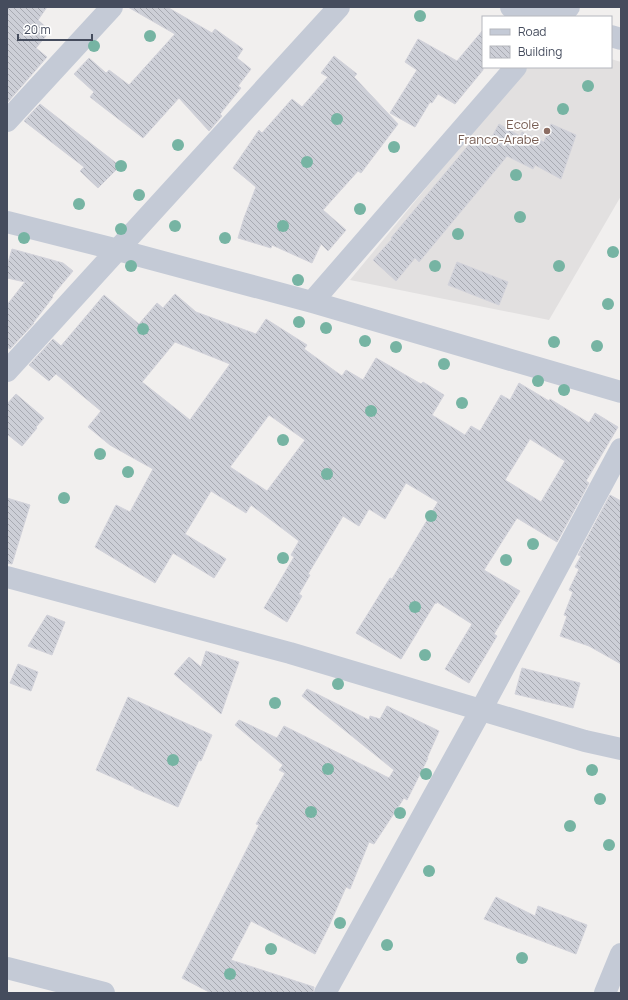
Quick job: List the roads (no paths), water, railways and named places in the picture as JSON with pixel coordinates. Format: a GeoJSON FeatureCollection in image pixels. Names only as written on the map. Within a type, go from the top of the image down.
{"type":"FeatureCollection","features":[{"type":"Feature","properties":{"kind":"street"},"geometry":{"type":"LineString","coordinates":[[7,121],[112,7]]}},
{"type":"Feature","properties":{"kind":"street"},"geometry":{"type":"LineString","coordinates":[[7,371],[339,7]]}},
{"type":"Feature","properties":{"kind":"street"},"geometry":{"type":"LineString","coordinates":[[511,7],[543,16]]}},
{"type":"Feature","properties":{"kind":"street"},"geometry":{"type":"LineString","coordinates":[[561,16],[568,7]]}},
{"type":"Feature","properties":{"kind":"street"},"geometry":{"type":"LineString","coordinates":[[312,302],[515,68]]}},
{"type":"Feature","properties":{"kind":"street"},"geometry":{"type":"LineString","coordinates":[[7,222],[312,302],[621,392]]}},
{"type":"Feature","properties":{"kind":"street"},"geometry":{"type":"LineString","coordinates":[[325,993],[481,710],[621,450]]}},
{"type":"Feature","properties":{"kind":"street"},"geometry":{"type":"LineString","coordinates":[[7,577],[290,653],[586,741],[621,749]]}},
{"type":"Feature","properties":{"kind":"street"},"geometry":{"type":"LineString","coordinates":[[605,993],[621,954]]}},
{"type":"Feature","properties":{"kind":"street"},"geometry":{"type":"LineString","coordinates":[[7,968],[104,993]]}},
{"type":"Feature","properties":{"kind":"place","name":"Ecole Franco-Arabe"},"geometry":{"type":"Point","coordinates":[547,131]}}]}
